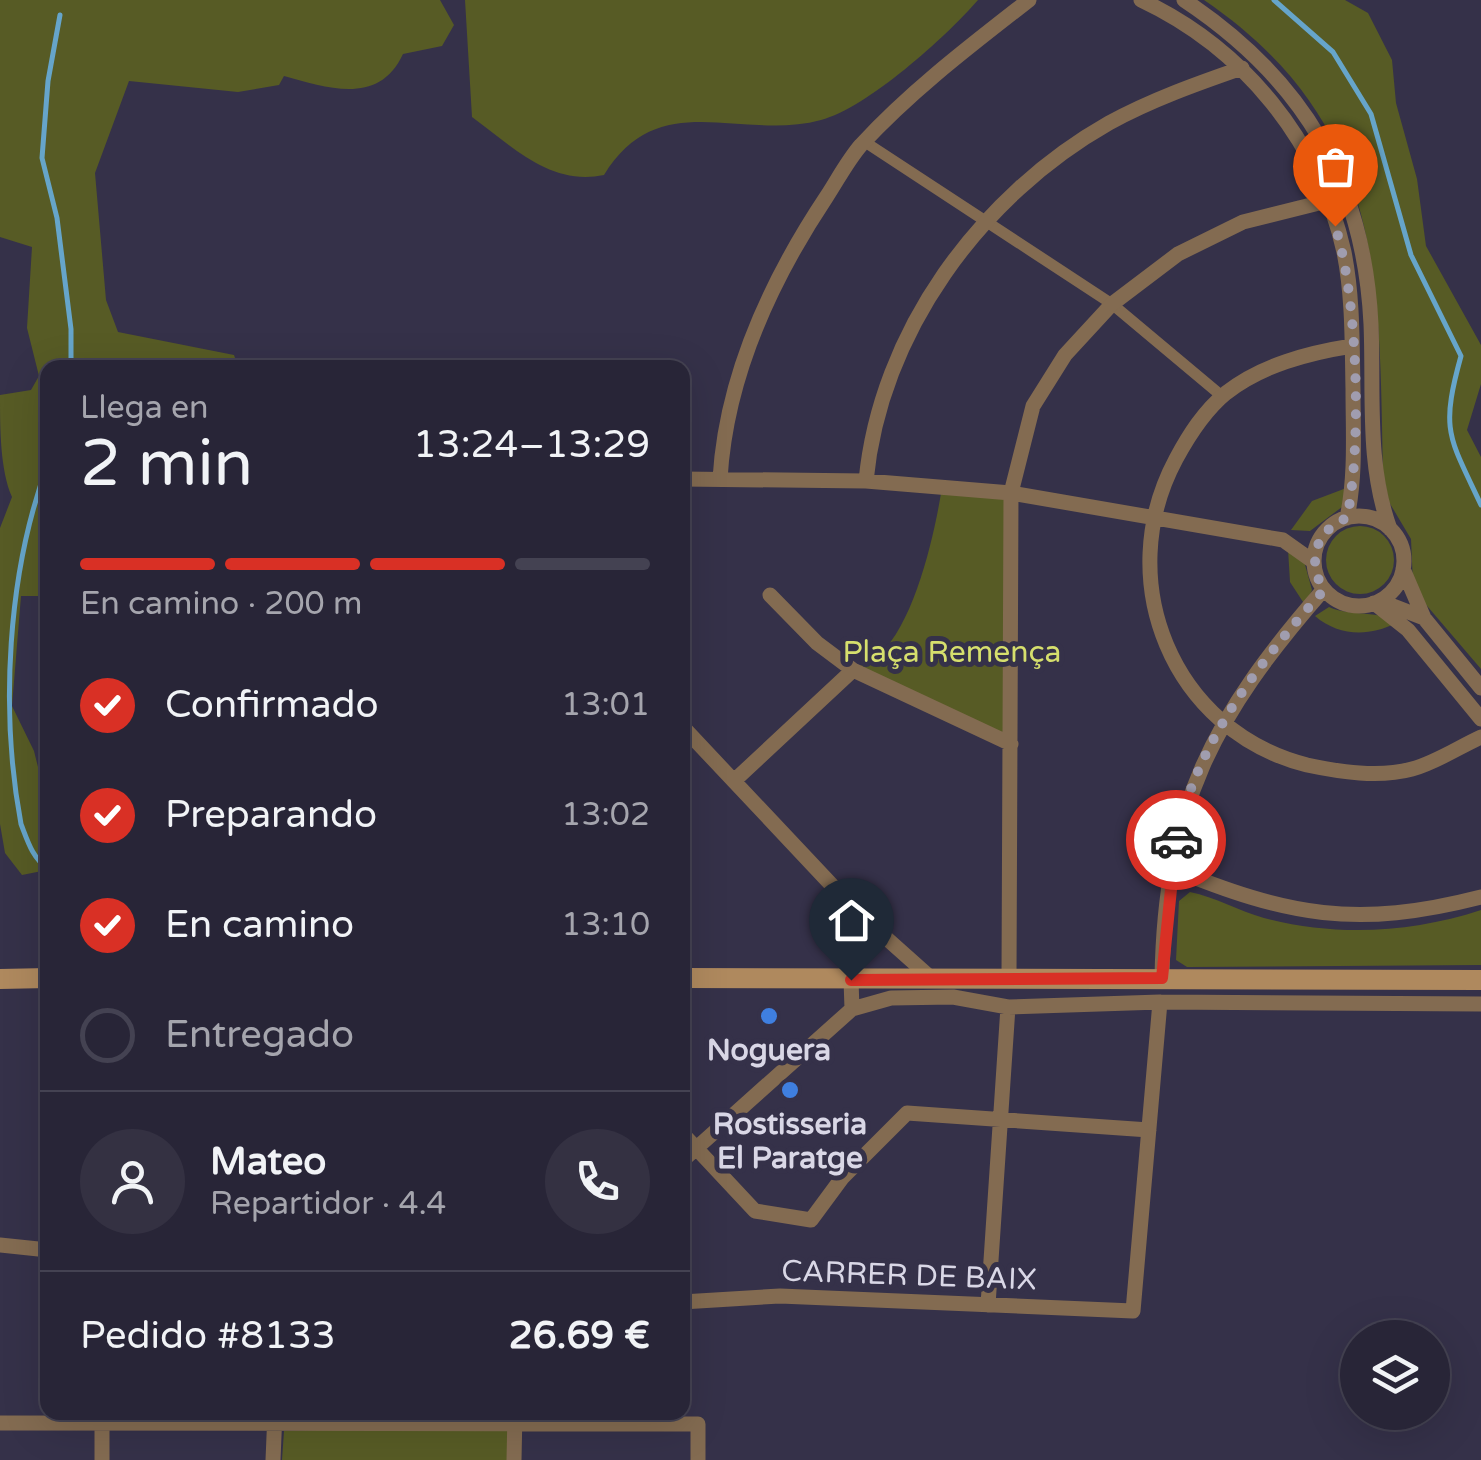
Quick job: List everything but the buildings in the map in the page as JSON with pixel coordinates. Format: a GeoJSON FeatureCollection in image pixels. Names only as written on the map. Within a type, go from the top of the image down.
{"type":"FeatureCollection","features":[{"type":"Feature","properties":{"kind":"main road"},"geometry":{"type":"LineString","coordinates":[[0,978],[40,978]]}},
{"type":"Feature","properties":{"kind":"main road"},"geometry":{"type":"LineString","coordinates":[[690,978],[1479,979]]}},
{"type":"Feature","properties":{"kind":"street"},"geometry":{"type":"LineString","coordinates":[[720,479],[726,426],[756,326],[792,248],[865,142],[943,64],[1029,0]]}},
{"type":"Feature","properties":{"kind":"street"},"geometry":{"type":"LineString","coordinates":[[1141,0],[1208,39],[1242,68],[1276,105],[1306,152],[1326,201],[1344,252],[1352,346],[1352,517]]}},
{"type":"Feature","properties":{"kind":"street"},"geometry":{"type":"LineString","coordinates":[[1184,0],[1268,65],[1305,114],[1344,185],[1363,252],[1371,322],[1374,480],[1390,529],[1402,548],[1404,570],[1424,618],[1481,688]]}},
{"type":"Feature","properties":{"kind":"street"},"geometry":{"type":"LineString","coordinates":[[866,482],[879,409],[905,342],[942,278],[986,221],[1043,167],[1108,124],[1178,90],[1242,68]]}},
{"type":"Feature","properties":{"kind":"street"},"geometry":{"type":"LineString","coordinates":[[865,142],[1112,304],[1223,396]]}},
{"type":"Feature","properties":{"kind":"street"},"geometry":{"type":"LineString","coordinates":[[1010,976],[1011,493],[1034,406],[1065,355],[1112,304],[1178,254],[1243,222],[1326,201]]}},
{"type":"Feature","properties":{"kind":"street"},"geometry":{"type":"LineString","coordinates":[[1352,346],[1316,352],[1269,368],[1223,396],[1192,430],[1166,476],[1153,514],[1147,574],[1160,638],[1189,688],[1222,724],[1282,758],[1344,774],[1412,770],[1481,737]]}},
{"type":"Feature","properties":{"kind":"street"},"geometry":{"type":"LineString","coordinates":[[690,479],[866,482],[1011,493],[1153,514],[1283,540],[1314,562],[1324,590],[1347,604],[1377,602],[1424,618]]}},
{"type":"Feature","properties":{"kind":"street"},"geometry":{"type":"LineString","coordinates":[[1283,540],[1327,530],[1352,517],[1374,480]]}},
{"type":"Feature","properties":{"kind":"street"},"geometry":{"type":"LineString","coordinates":[[1352,517],[1390,529]]}},
{"type":"Feature","properties":{"kind":"street"},"geometry":{"type":"LineString","coordinates":[[1314,562],[1327,530]]}},
{"type":"Feature","properties":{"kind":"street"},"geometry":{"type":"LineString","coordinates":[[1377,602],[1396,588],[1404,570]]}},
{"type":"Feature","properties":{"kind":"street"},"geometry":{"type":"LineString","coordinates":[[1162,978],[1171,868],[1186,800],[1222,724],[1265,657],[1324,590]]}},
{"type":"Feature","properties":{"kind":"street"},"geometry":{"type":"LineString","coordinates":[[770,595],[817,644],[853,670],[1011,744]]}},
{"type":"Feature","properties":{"kind":"street"},"geometry":{"type":"LineString","coordinates":[[1377,602],[1408,630],[1481,719]]}},
{"type":"Feature","properties":{"kind":"street"},"geometry":{"type":"LineString","coordinates":[[735,780],[853,670]]}},
{"type":"Feature","properties":{"kind":"street"},"geometry":{"type":"LineString","coordinates":[[690,734],[857,912],[931,978]]}},
{"type":"Feature","properties":{"kind":"street"},"geometry":{"type":"LineString","coordinates":[[1171,868],[1238,896],[1323,915],[1399,915],[1481,896]]}},
{"type":"Feature","properties":{"kind":"street"},"geometry":{"type":"LineString","coordinates":[[852,1009],[851,980],[862,926],[857,912]]}},
{"type":"Feature","properties":{"kind":"street"},"geometry":{"type":"LineString","coordinates":[[690,1155],[852,1009],[891,998],[954,997],[1008,1006],[1160,1002],[1481,1004]]}},
{"type":"Feature","properties":{"kind":"street"},"geometry":{"type":"LineString","coordinates":[[690,1141],[755,1211],[811,1220],[842,1178],[907,1112],[1149,1130],[1160,1002]]}},
{"type":"Feature","properties":{"kind":"street"},"geometry":{"type":"LineString","coordinates":[[988,1306],[1008,1006]]}},
{"type":"Feature","properties":{"kind":"street","name":"CARRER DE BAIX"},"geometry":{"type":"LineString","coordinates":[[690,1302],[780,1296],[1132,1311],[1149,1130]]}},
{"type":"Feature","properties":{"kind":"street"},"geometry":{"type":"LineString","coordinates":[[0,1245],[40,1249]]}},
{"type":"Feature","properties":{"kind":"street"},"geometry":{"type":"LineString","coordinates":[[0,1423],[217,1420]]}},
{"type":"Feature","properties":{"kind":"street"},"geometry":{"type":"LineString","coordinates":[[273,1460],[275,1420]]}},
{"type":"Feature","properties":{"kind":"street"},"geometry":{"type":"LineString","coordinates":[[514,1460],[515,1420]]}},
{"type":"Feature","properties":{"kind":"street"},"geometry":{"type":"LineString","coordinates":[[576,1420],[698,1424],[698,1460]]}},
{"type":"Feature","properties":{"kind":"street"},"geometry":{"type":"LineString","coordinates":[[102,1424],[102,1460]]}},
{"type":"Feature","properties":{"kind":"green space"},"geometry":{"type":"Polygon","coordinates":[[[0,0],[440,0],[454,25],[442,46],[403,54],[393,70],[366,87],[335,88],[284,76],[279,85],[238,92],[129,81],[95,173],[106,300],[118,332],[234,355],[236,360],[40,360],[40,596],[21,596],[12,706],[34,751],[40,775],[40,871],[22,875],[5,853],[0,824],[0,528],[12,497],[3,461],[0,395],[31,390],[39,376],[27,328],[32,247],[0,237],[0,0]]]}},
{"type":"Feature","properties":{"kind":"green space"},"geometry":{"type":"Polygon","coordinates":[[[465,0],[978,0],[905,69],[840,113],[791,125],[676,124],[650,132],[626,148],[604,175],[585,177],[566,175],[533,161],[472,117],[465,0]]]}},
{"type":"Feature","properties":{"kind":"green space"},"geometry":{"type":"Polygon","coordinates":[[[1204,0],[1345,0],[1368,13],[1392,60],[1396,103],[1417,179],[1426,246],[1481,345],[1481,384],[1467,430],[1481,457],[1481,669],[1413,584],[1411,539],[1389,502],[1383,473],[1379,333],[1372,269],[1360,208],[1339,152],[1307,98],[1263,48],[1204,0]]]}},
{"type":"Feature","properties":{"kind":"green space","name":"Plaça Remença"},"geometry":{"type":"Polygon","coordinates":[[[942,487],[1011,493],[1011,744],[853,670],[880,654],[903,621],[929,552],[942,487]]]}},
{"type":"Feature","properties":{"kind":"green space"},"geometry":{"type":"Polygon","coordinates":[[[1349,487],[1342,507],[1310,531],[1291,530],[1312,501],[1349,487]]]}},
{"type":"Feature","properties":{"kind":"green space"},"geometry":{"type":"Polygon","coordinates":[[[1360,526],[1384,536],[1394,560],[1384,584],[1360,594],[1336,584],[1326,560],[1336,536],[1360,526]]]}},
{"type":"Feature","properties":{"kind":"green space"},"geometry":{"type":"Polygon","coordinates":[[[1288,549],[1304,561],[1312,590],[1305,605],[1290,582],[1288,549]]]}},
{"type":"Feature","properties":{"kind":"green space"},"geometry":{"type":"Polygon","coordinates":[[[1329,607],[1381,616],[1396,623],[1375,631],[1344,631],[1315,616],[1329,607]]]}},
{"type":"Feature","properties":{"kind":"green space"},"geometry":{"type":"Polygon","coordinates":[[[1190,892],[1264,918],[1346,930],[1428,924],[1481,910],[1481,965],[1187,967],[1176,960],[1179,901],[1190,892]]]}},
{"type":"Feature","properties":{"kind":"green space"},"geometry":{"type":"Polygon","coordinates":[[[515,1424],[514,1460],[282,1460],[284,1431],[515,1424]]]}},
{"type":"Feature","properties":{"kind":"waterway"},"geometry":{"type":"LineString","coordinates":[[1274,0],[1333,52],[1371,114],[1411,255],[1461,356],[1451,402],[1451,433],[1481,505]]}},
{"type":"Feature","properties":{"kind":"waterway"},"geometry":{"type":"LineString","coordinates":[[60,15],[48,81],[42,158],[57,218],[71,329],[71,360]]}},
{"type":"Feature","properties":{"kind":"waterway"},"geometry":{"type":"LineString","coordinates":[[40,488],[16,596],[10,690],[14,781],[21,824],[40,861]]}},
{"type":"Feature","properties":{"kind":"way so far"},"geometry":{"type":"LineString","coordinates":[[1176,840],[1203,757],[1265,657],[1324,590],[1315,570],[1316,548],[1327,530],[1347,518],[1354,484],[1352,321],[1344,252],[1335,226]]}},
{"type":"Feature","properties":{"kind":"place","name":"Noguera"},"geometry":{"type":"Point","coordinates":[769,1016]}},
{"type":"Feature","properties":{"kind":"place","name":"Rostisseria El Paratge"},"geometry":{"type":"Point","coordinates":[790,1090]}},
{"type":"Feature","properties":{"kind":"route"},"geometry":{"type":"LineString","coordinates":[[851,980],[1162,978],[1176,840]]}}]}
